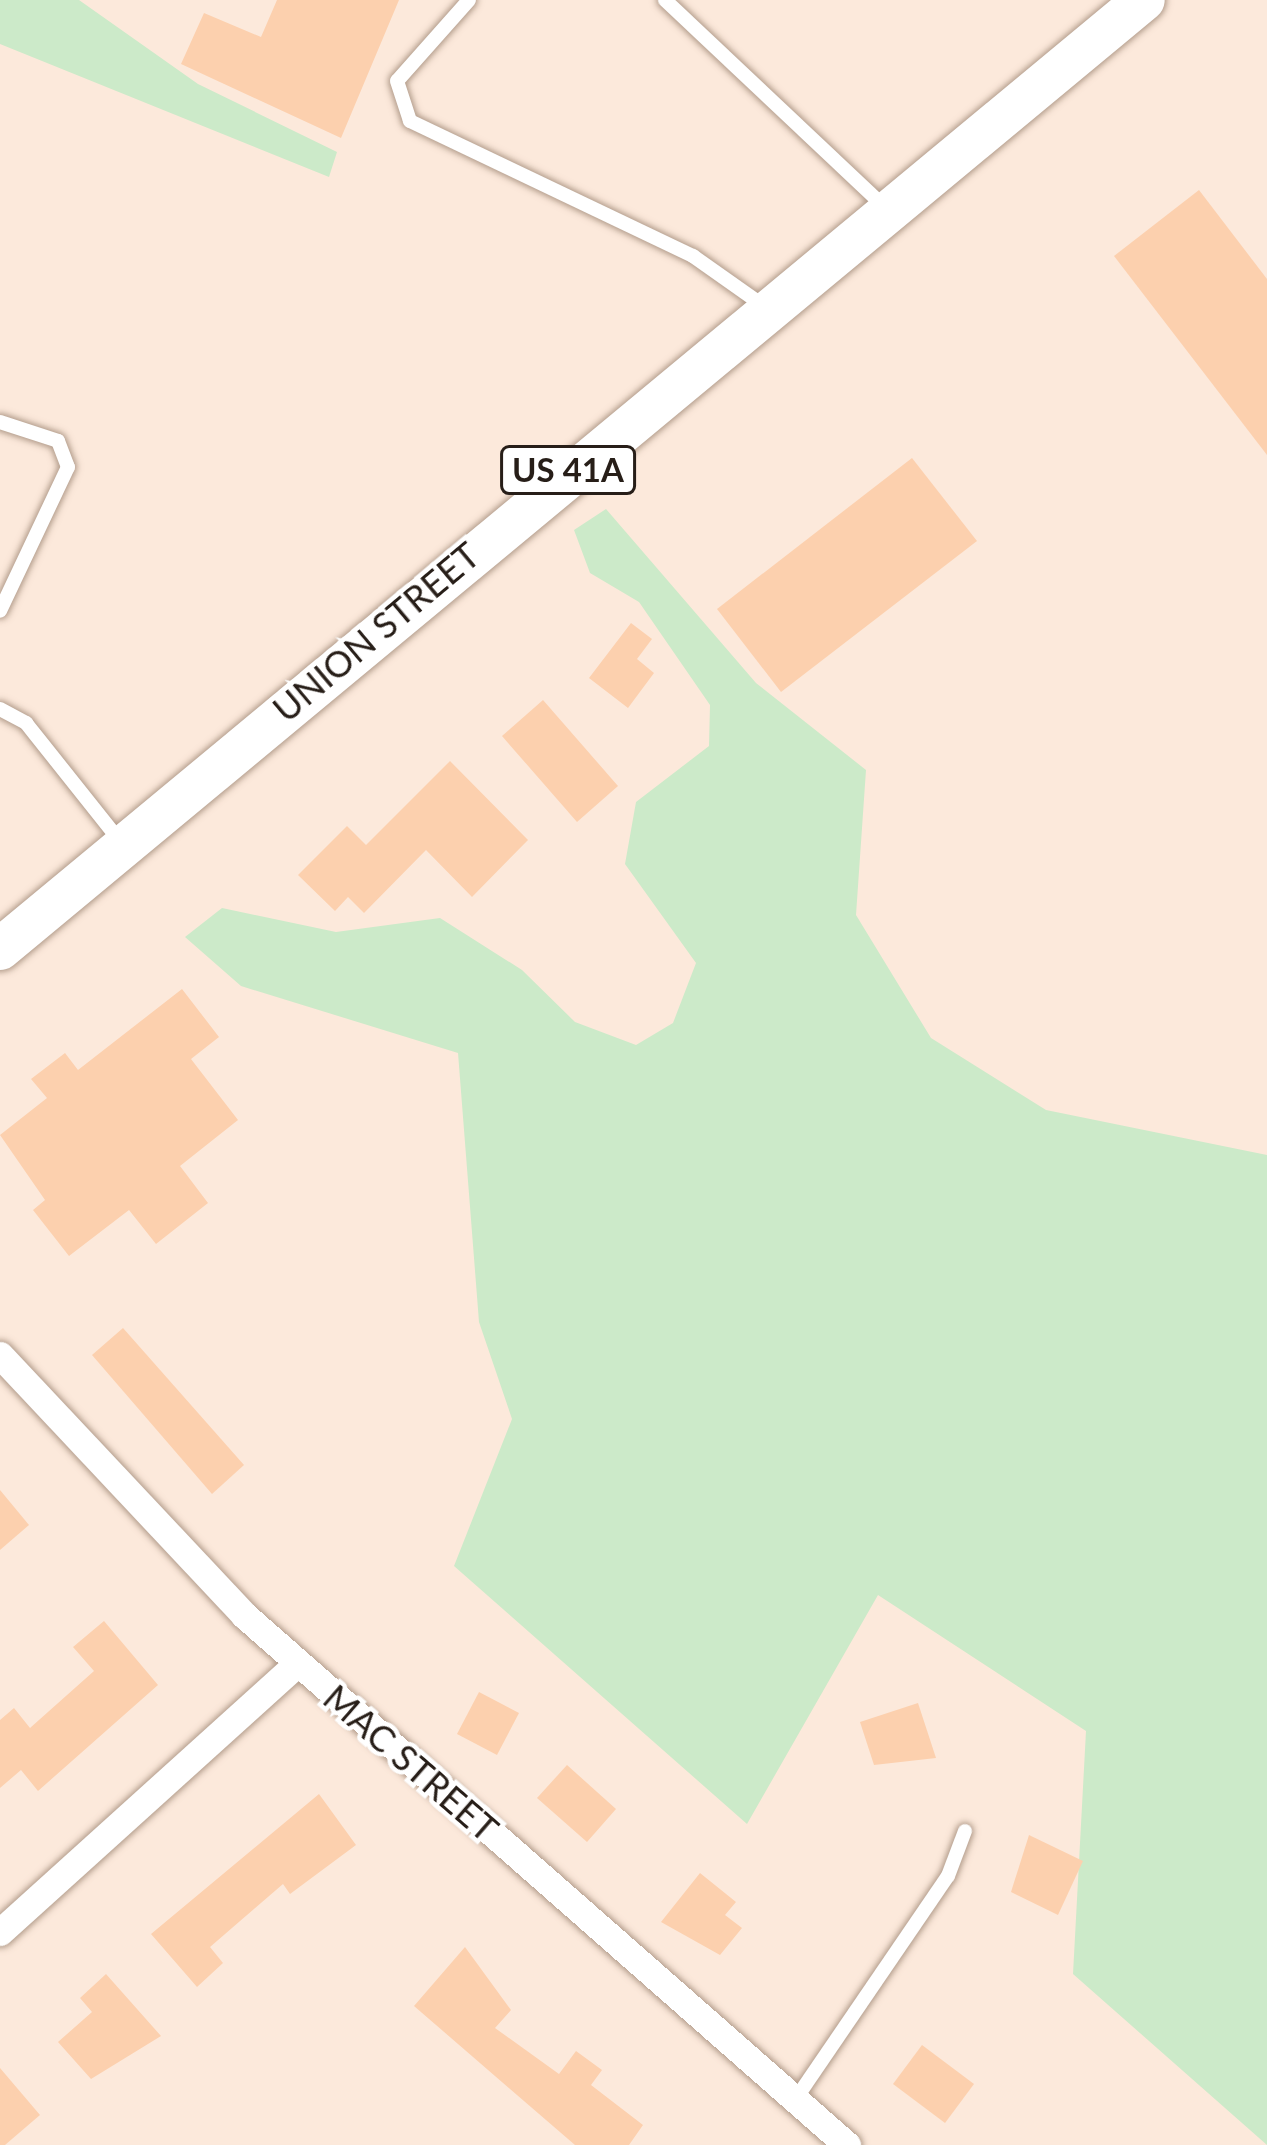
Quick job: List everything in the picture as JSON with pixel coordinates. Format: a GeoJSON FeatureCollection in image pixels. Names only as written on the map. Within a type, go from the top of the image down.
{"type":"FeatureCollection","features":[{"type":"Feature","properties":{"kind":"main road","name":"UNION STREET"},"geometry":{"type":"LineString","coordinates":[[0,949],[764,306],[1144,0]]}},
{"type":"Feature","properties":{"kind":"street","name":"MAC STREET"},"geometry":{"type":"LineString","coordinates":[[0,1355],[297,1664],[847,2145]]}},
{"type":"Feature","properties":{"kind":"street"},"geometry":{"type":"LineString","coordinates":[[0,1933],[297,1664]]}},
{"type":"Feature","properties":{"kind":"lane"},"geometry":{"type":"LineString","coordinates":[[469,0],[398,81],[410,121],[693,256],[764,306]]}},
{"type":"Feature","properties":{"kind":"lane"},"geometry":{"type":"LineString","coordinates":[[665,0],[886,208]]}},
{"type":"Feature","properties":{"kind":"lane"},"geometry":{"type":"LineString","coordinates":[[0,422],[58,441],[68,467],[0,611]]}},
{"type":"Feature","properties":{"kind":"lane"},"geometry":{"type":"LineString","coordinates":[[0,709],[26,723],[124,845]]}},
{"type":"Feature","properties":{"kind":"lane"},"geometry":{"type":"LineString","coordinates":[[795,2100],[948,1876],[965,1831]]}},
{"type":"Feature","properties":{"kind":"green space"},"geometry":{"type":"Polygon","coordinates":[[[0,0],[79,0],[198,84],[337,152],[329,177],[0,44],[0,0]]]}},
{"type":"Feature","properties":{"kind":"green space"},"geometry":{"type":"Polygon","coordinates":[[[606,509],[756,683],[866,770],[856,915],[931,1038],[1046,1110],[1267,1155],[1267,2145],[1073,1974],[1086,1731],[878,1595],[747,1824],[454,1566],[512,1419],[479,1322],[458,1053],[241,986],[185,937],[222,908],[336,932],[440,918],[522,970],[575,1022],[636,1045],[673,1023],[696,963],[625,864],[636,802],[709,746],[710,705],[639,602],[590,573],[574,530],[606,509]]]}},
{"type":"Feature","properties":{"kind":"building"},"geometry":{"type":"Polygon","coordinates":[[[277,0],[399,0],[341,138],[181,64],[204,13],[261,37],[277,0]]]}},
{"type":"Feature","properties":{"kind":"building"},"geometry":{"type":"Polygon","coordinates":[[[1199,190],[1267,279],[1267,455],[1114,256],[1199,190]]]}},
{"type":"Feature","properties":{"kind":"building"},"geometry":{"type":"Polygon","coordinates":[[[912,458],[977,541],[781,692],[717,609],[912,458]]]}},
{"type":"Feature","properties":{"kind":"building"},"geometry":{"type":"Polygon","coordinates":[[[631,623],[652,639],[637,659],[654,673],[628,708],[589,678],[631,623]]]}},
{"type":"Feature","properties":{"kind":"building"},"geometry":{"type":"Polygon","coordinates":[[[543,700],[618,786],[577,822],[502,736],[543,700]]]}},
{"type":"Feature","properties":{"kind":"building"},"geometry":{"type":"Polygon","coordinates":[[[450,761],[528,840],[472,897],[426,850],[364,913],[348,897],[335,911],[298,875],[347,826],[366,845],[450,761]]]}},
{"type":"Feature","properties":{"kind":"building"},"geometry":{"type":"Polygon","coordinates":[[[182,989],[219,1037],[191,1059],[238,1120],[180,1166],[208,1203],[156,1244],[129,1210],[69,1256],[33,1210],[45,1200],[0,1135],[47,1098],[31,1079],[65,1053],[78,1070],[182,989]]]}},
{"type":"Feature","properties":{"kind":"building"},"geometry":{"type":"Polygon","coordinates":[[[123,1328],[244,1465],[212,1494],[92,1355],[123,1328]]]}},
{"type":"Feature","properties":{"kind":"building"},"geometry":{"type":"Polygon","coordinates":[[[0,1490],[29,1525],[0,1550],[0,1490]]]}},
{"type":"Feature","properties":{"kind":"building"},"geometry":{"type":"Polygon","coordinates":[[[104,1621],[158,1685],[38,1791],[21,1770],[0,1788],[0,1720],[14,1708],[30,1728],[94,1671],[73,1647],[104,1621]]]}},
{"type":"Feature","properties":{"kind":"building"},"geometry":{"type":"Polygon","coordinates":[[[479,1692],[519,1713],[497,1755],[457,1734],[479,1692]]]}},
{"type":"Feature","properties":{"kind":"building"},"geometry":{"type":"Polygon","coordinates":[[[918,1703],[936,1758],[874,1765],[860,1722],[918,1703]]]}},
{"type":"Feature","properties":{"kind":"building"},"geometry":{"type":"Polygon","coordinates":[[[567,1765],[616,1809],[587,1842],[537,1798],[567,1765]]]}},
{"type":"Feature","properties":{"kind":"building"},"geometry":{"type":"Polygon","coordinates":[[[319,1794],[356,1845],[290,1894],[283,1884],[210,1947],[223,1963],[197,1987],[151,1934],[319,1794]]]}},
{"type":"Feature","properties":{"kind":"building"},"geometry":{"type":"Polygon","coordinates":[[[1029,1835],[1083,1861],[1058,1915],[1011,1892],[1029,1835]]]}},
{"type":"Feature","properties":{"kind":"building"},"geometry":{"type":"Polygon","coordinates":[[[700,1873],[736,1902],[725,1915],[742,1928],[720,1955],[661,1922],[700,1873]]]}},
{"type":"Feature","properties":{"kind":"building"},"geometry":{"type":"Polygon","coordinates":[[[465,1947],[511,2010],[495,2028],[559,2074],[576,2051],[602,2070],[591,2085],[643,2125],[629,2145],[575,2145],[414,2006],[465,1947]]]}},
{"type":"Feature","properties":{"kind":"building"},"geometry":{"type":"Polygon","coordinates":[[[106,1974],[161,2036],[91,2079],[58,2042],[92,2012],[80,1998],[106,1974]]]}},
{"type":"Feature","properties":{"kind":"building"},"geometry":{"type":"Polygon","coordinates":[[[922,2045],[974,2084],[945,2123],[893,2084],[922,2045]]]}},
{"type":"Feature","properties":{"kind":"building"},"geometry":{"type":"Polygon","coordinates":[[[0,2068],[40,2115],[5,2145],[0,2145],[0,2068]]]}}]}
